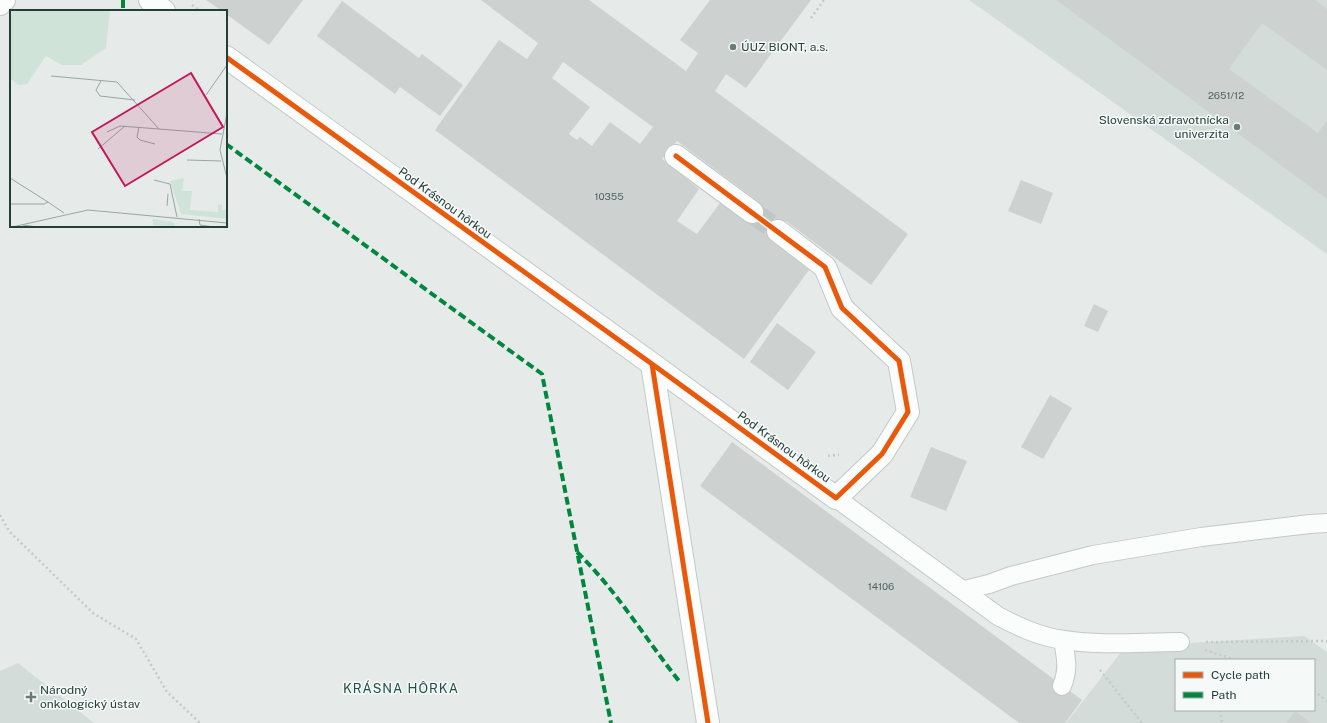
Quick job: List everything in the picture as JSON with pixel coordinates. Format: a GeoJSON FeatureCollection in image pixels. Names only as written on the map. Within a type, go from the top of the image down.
{"type":"FeatureCollection","features":[{"type":"Feature","properties":{"kind":"street"},"geometry":{"type":"LineString","coordinates":[[0,4],[4,0]]}},
{"type":"Feature","properties":{"kind":"street"},"geometry":{"type":"LineString","coordinates":[[150,0],[163,10]]}},
{"type":"Feature","properties":{"kind":"street","name":"Pod Krásnou hôrkou"},"geometry":{"type":"LineString","coordinates":[[227,59],[836,498],[882,454],[908,412],[899,361],[842,308],[825,267],[778,231]]}},
{"type":"Feature","properties":{"kind":"street"},"geometry":{"type":"LineString","coordinates":[[676,156],[752,212]]}},
{"type":"Feature","properties":{"kind":"street"},"geometry":{"type":"LineString","coordinates":[[652,364],[708,723]]}},
{"type":"Feature","properties":{"kind":"lane"},"geometry":{"type":"LineString","coordinates":[[836,498],[998,616],[1016,626],[1037,634],[1063,640],[1092,643],[1180,642]]}},
{"type":"Feature","properties":{"kind":"lane"},"geometry":{"type":"LineString","coordinates":[[964,590],[1092,555],[1202,537],[1310,524],[1327,524]]}},
{"type":"Feature","properties":{"kind":"lane"},"geometry":{"type":"LineString","coordinates":[[1062,686],[1066,677],[1067,667],[1063,640]]}},
{"type":"Feature","properties":{"kind":"path"},"geometry":{"type":"LineString","coordinates":[[811,18],[824,0]]}},
{"type":"Feature","properties":{"kind":"path"},"geometry":{"type":"LineString","coordinates":[[0,515],[9,531],[93,613],[136,639],[167,692],[200,723]]}},
{"type":"Feature","properties":{"kind":"path"},"geometry":{"type":"LineString","coordinates":[[1180,642],[1327,641]]}},
{"type":"Feature","properties":{"kind":"path"},"geometry":{"type":"LineString","coordinates":[[1180,642],[1233,659]]}},
{"type":"Feature","properties":{"kind":"path"},"geometry":{"type":"LineString","coordinates":[[1099,668],[1142,723]]}},
{"type":"Feature","properties":{"kind":"path"},"geometry":{"type":"LineString","coordinates":[[1315,692],[1327,701]]}},
{"type":"Feature","properties":{"kind":"path"},"geometry":{"type":"LineString","coordinates":[[1220,711],[1222,723]]}},
{"type":"Feature","properties":{"kind":"shaded area","name":"Slovenská zdravotnícka univerzita"},"geometry":{"type":"Polygon","coordinates":[[[969,0],[1327,0],[1327,254],[969,0]]]}},
{"type":"Feature","properties":{"kind":"shaded area"},"geometry":{"type":"Polygon","coordinates":[[[1304,636],[1327,652],[1327,723],[1066,723],[1125,647],[1304,636]]]}},
{"type":"Feature","properties":{"kind":"shaded area","name":"Národný onkologický ústav"},"geometry":{"type":"Polygon","coordinates":[[[18,663],[94,723],[0,723],[0,671],[18,663]]]}},
{"type":"Feature","properties":{"kind":"building"},"geometry":{"type":"Polygon","coordinates":[[[206,0],[303,0],[269,45],[227,15],[227,10],[221,10],[206,0]]]}},
{"type":"Feature","properties":{"kind":"building"},"geometry":{"type":"Polygon","coordinates":[[[481,0],[589,0],[686,71],[698,53],[680,40],[710,0],[811,0],[746,88],[726,74],[715,91],[908,234],[871,285],[786,221],[771,240],[809,270],[744,359],[435,130],[499,40],[527,59],[538,43],[481,0]],[[563,62],[552,78],[590,107],[569,134],[577,140],[580,137],[592,146],[610,122],[640,144],[653,127],[563,62]],[[677,141],[662,159],[699,189],[677,221],[697,234],[720,203],[745,221],[759,202],[677,141]]]}},
{"type":"Feature","properties":{"kind":"building"},"geometry":{"type":"Polygon","coordinates":[[[1056,0],[1315,0],[1327,9],[1327,70],[1262,23],[1229,69],[1318,133],[1327,120],[1327,199],[1056,0]]]}},
{"type":"Feature","properties":{"kind":"building"},"geometry":{"type":"Polygon","coordinates":[[[342,1],[419,58],[422,54],[463,85],[440,116],[400,87],[395,94],[317,36],[342,1]]]}},
{"type":"Feature","properties":{"kind":"building"},"geometry":{"type":"Polygon","coordinates":[[[1021,180],[1053,193],[1041,224],[1008,211],[1021,180]]]}},
{"type":"Feature","properties":{"kind":"building"},"geometry":{"type":"Polygon","coordinates":[[[1094,304],[1108,311],[1098,332],[1084,326],[1094,304]]]}},
{"type":"Feature","properties":{"kind":"building"},"geometry":{"type":"Polygon","coordinates":[[[777,323],[816,352],[788,390],[750,362],[777,323]]]}},
{"type":"Feature","properties":{"kind":"building"},"geometry":{"type":"Polygon","coordinates":[[[1050,395],[1072,408],[1043,459],[1021,447],[1050,395]]]}},
{"type":"Feature","properties":{"kind":"building"},"geometry":{"type":"Polygon","coordinates":[[[732,442],[1082,700],[1065,723],[1019,723],[700,486],[732,442]]]}},
{"type":"Feature","properties":{"kind":"building"},"geometry":{"type":"Polygon","coordinates":[[[931,447],[967,461],[946,511],[910,497],[931,447]]]}},
{"type":"Feature","properties":{"kind":"building"},"geometry":{"type":"Polygon","coordinates":[[[1295,711],[1311,723],[1286,723],[1295,711]]]}},
{"type":"Feature","properties":{"kind":"tunnel"},"geometry":{"type":"LineString","coordinates":[[752,212],[778,231]]}},
{"type":"Feature","properties":{"kind":"marked path"},"geometry":{"type":"LineString","coordinates":[[123,0],[123,10]]}},
{"type":"Feature","properties":{"kind":"marked path"},"geometry":{"type":"LineString","coordinates":[[227,145],[542,374],[611,723]]}},
{"type":"Feature","properties":{"kind":"marked path"},"geometry":{"type":"LineString","coordinates":[[577,552],[605,582],[679,681]]}},
{"type":"Feature","properties":{"kind":"cycle path"},"geometry":{"type":"LineString","coordinates":[[227,58],[652,364],[708,723]]}},
{"type":"Feature","properties":{"kind":"cycle path"},"geometry":{"type":"LineString","coordinates":[[652,364],[836,498],[882,454],[908,412],[899,361],[842,308],[825,267],[676,156]]}},
{"type":"Feature","properties":{"kind":"place","name":"ÚUZ BIONT, a.s."},"geometry":{"type":"Point","coordinates":[733,47]}},
{"type":"Feature","properties":{"kind":"place","name":"Slovenská zdravotnícka univerzita"},"geometry":{"type":"Point","coordinates":[1237,127]}},
{"type":"Feature","properties":{"kind":"place","name":"Národný onkologický ústav"},"geometry":{"type":"Point","coordinates":[31,697]}},
{"type":"Feature","properties":{"kind":"district","name":"KRÁSNA HÔRKA"},"geometry":{"type":"Point","coordinates":[401,688]}}]}
